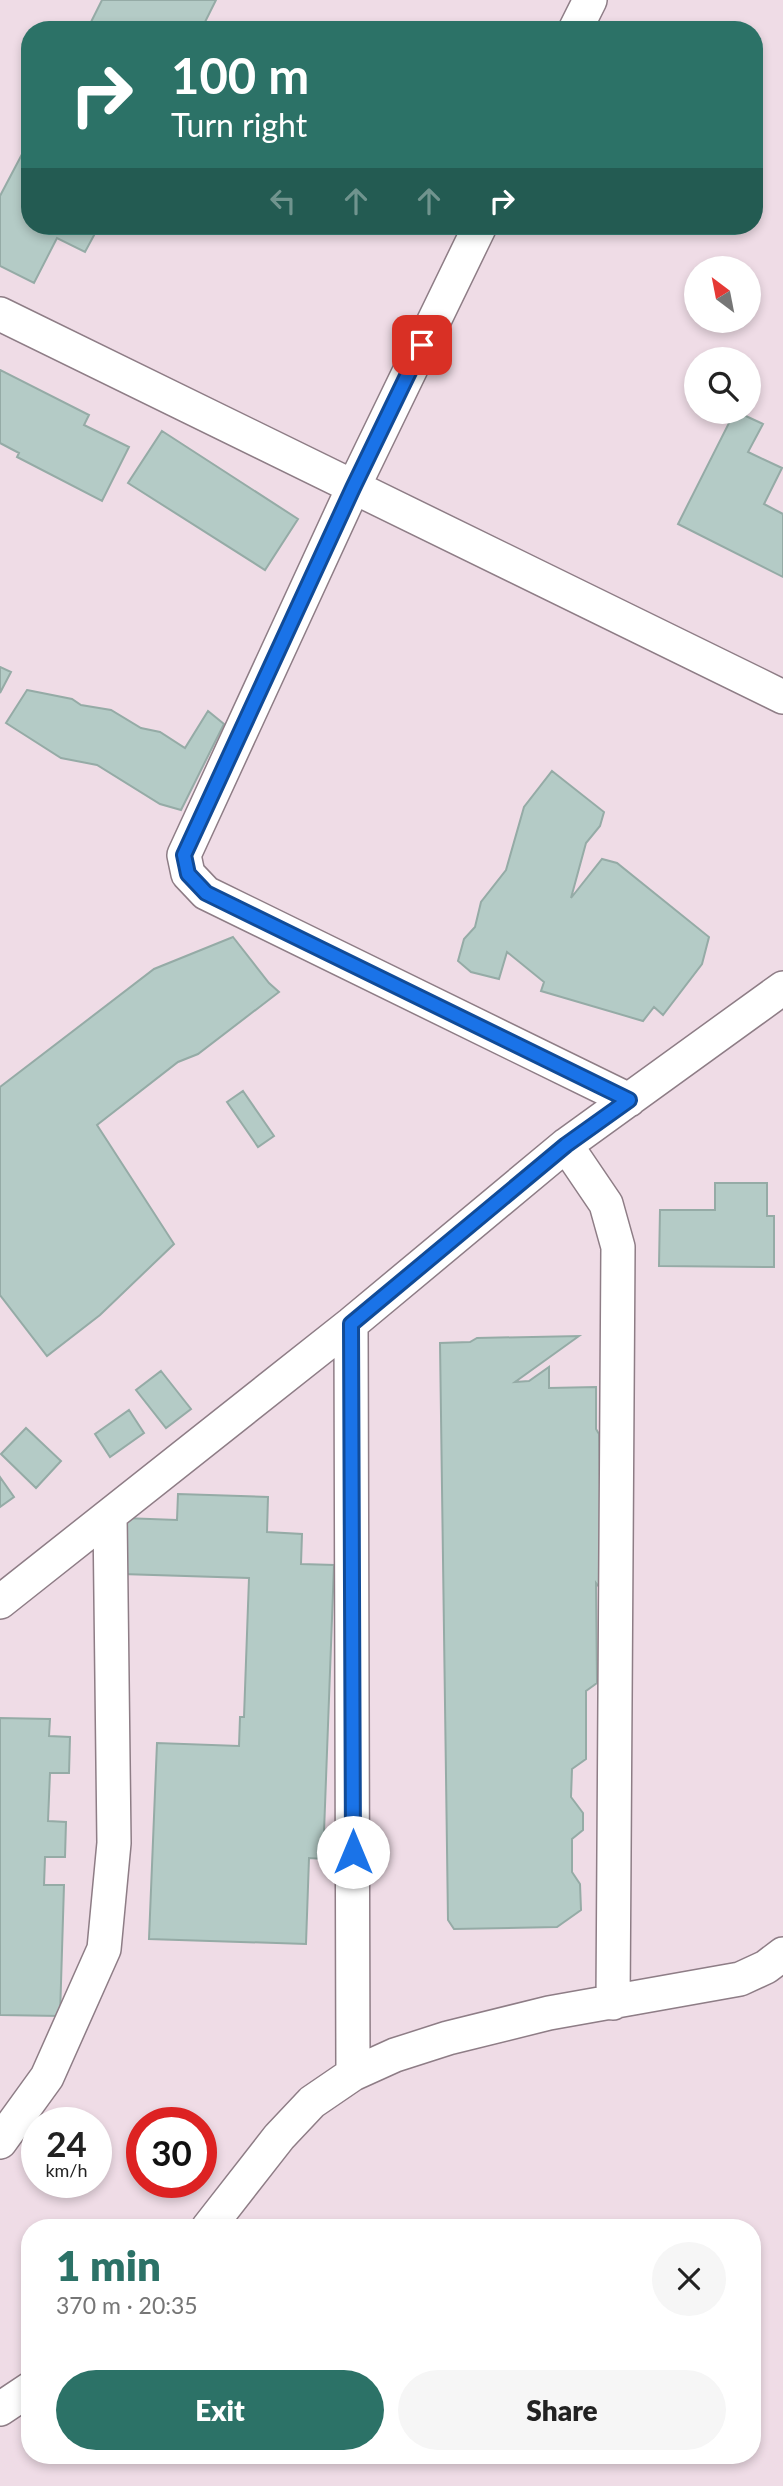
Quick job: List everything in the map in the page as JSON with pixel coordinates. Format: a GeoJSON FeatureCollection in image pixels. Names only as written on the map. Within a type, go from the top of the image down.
{"type":"FeatureCollection","features":[{"type":"Feature","properties":{"kind":"street"},"geometry":{"type":"LineString","coordinates":[[580,21],[590,0]]}},
{"type":"Feature","properties":{"kind":"street"},"geometry":{"type":"LineString","coordinates":[[476,235],[353,488],[184,855],[188,874],[206,893],[629,1100]]}},
{"type":"Feature","properties":{"kind":"street"},"geometry":{"type":"LineString","coordinates":[[0,314],[783,696]]}},
{"type":"Feature","properties":{"kind":"street"},"geometry":{"type":"LineString","coordinates":[[0,1602],[351,1324],[566,1145],[783,988]]}},
{"type":"Feature","properties":{"kind":"street"},"geometry":{"type":"LineString","coordinates":[[566,1145],[606,1204],[618,1247],[613,2003]]}},
{"type":"Feature","properties":{"kind":"street"},"geometry":{"type":"LineString","coordinates":[[351,1324],[354,2074]]}},
{"type":"Feature","properties":{"kind":"street"},"geometry":{"type":"LineString","coordinates":[[0,2142],[47,2077],[104,1949],[114,1843],[110,1516]]}},
{"type":"Feature","properties":{"kind":"street"},"geometry":{"type":"LineString","coordinates":[[215,2219],[279,2137],[312,2102],[354,2074],[395,2054],[448,2038],[549,2014],[740,1979],[766,1967],[783,1954]]}},
{"type":"Feature","properties":{"kind":"street"},"geometry":{"type":"LineString","coordinates":[[0,2409],[21,2395]]}},
{"type":"Feature","properties":{"kind":"building"},"geometry":{"type":"Polygon","coordinates":[[[102,0],[216,0],[206,21],[92,21],[102,0]]]}},
{"type":"Feature","properties":{"kind":"building"},"geometry":{"type":"Polygon","coordinates":[[[21,156],[21,235],[94,235],[85,252],[57,238],[34,283],[0,266],[0,196],[21,156]]]}},
{"type":"Feature","properties":{"kind":"building"},"geometry":{"type":"Polygon","coordinates":[[[0,370],[89,415],[84,425],[129,447],[102,501],[17,457],[19,453],[0,443],[0,370]]]}},
{"type":"Feature","properties":{"kind":"building"},"geometry":{"type":"Polygon","coordinates":[[[728,424],[763,424],[748,452],[782,468],[764,504],[783,514],[783,577],[678,524],[728,424]]]}},
{"type":"Feature","properties":{"kind":"building"},"geometry":{"type":"Polygon","coordinates":[[[162,431],[298,519],[265,570],[128,483],[162,431]]]}},
{"type":"Feature","properties":{"kind":"building"},"geometry":{"type":"Polygon","coordinates":[[[0,667],[11,672],[0,693],[0,667]]]}},
{"type":"Feature","properties":{"kind":"building"},"geometry":{"type":"Polygon","coordinates":[[[27,690],[111,710],[141,728],[160,732],[185,748],[208,711],[224,724],[181,810],[160,804],[97,765],[61,758],[6,723],[27,690]]]}},
{"type":"Feature","properties":{"kind":"building"},"geometry":{"type":"Polygon","coordinates":[[[552,771],[604,812],[600,826],[586,843],[571,898],[602,859],[617,863],[709,937],[702,964],[663,1015],[654,1007],[643,1021],[541,991],[544,982],[507,952],[499,979],[471,972],[458,961],[464,939],[475,927],[481,902],[506,870],[524,807],[552,771]]]}},
{"type":"Feature","properties":{"kind":"building"},"geometry":{"type":"Polygon","coordinates":[[[233,937],[279,992],[198,1054],[178,1062],[97,1125],[174,1244],[100,1315],[47,1356],[0,1295],[0,1087],[154,969],[233,937]]]}},
{"type":"Feature","properties":{"kind":"building"},"geometry":{"type":"Polygon","coordinates":[[[243,1091],[274,1136],[258,1147],[227,1102],[243,1091]]]}},
{"type":"Feature","properties":{"kind":"building"},"geometry":{"type":"Polygon","coordinates":[[[715,1183],[767,1183],[767,1216],[774,1216],[774,1267],[659,1266],[660,1210],[715,1210],[715,1183]]]}},
{"type":"Feature","properties":{"kind":"building"},"geometry":{"type":"Polygon","coordinates":[[[579,1336],[515,1382],[529,1381],[549,1367],[549,1388],[596,1387],[602,1591],[596,1583],[597,1683],[586,1691],[586,1759],[572,1769],[571,1797],[583,1813],[583,1830],[572,1839],[572,1872],[580,1884],[581,1910],[557,1927],[454,1929],[448,1920],[440,1343],[470,1342],[477,1338],[579,1336]]]}},
{"type":"Feature","properties":{"kind":"building"},"geometry":{"type":"Polygon","coordinates":[[[161,1371],[191,1409],[166,1428],[136,1390],[161,1371]]]}},
{"type":"Feature","properties":{"kind":"building"},"geometry":{"type":"Polygon","coordinates":[[[129,1410],[144,1433],[110,1457],[95,1434],[129,1410]]]}},
{"type":"Feature","properties":{"kind":"building"},"geometry":{"type":"Polygon","coordinates":[[[26,1428],[61,1461],[36,1488],[1,1454],[26,1428]]]}},
{"type":"Feature","properties":{"kind":"building"},"geometry":{"type":"Polygon","coordinates":[[[0,1477],[14,1497],[0,1507],[0,1477]]]}},
{"type":"Feature","properties":{"kind":"building"},"geometry":{"type":"Polygon","coordinates":[[[178,1494],[268,1497],[267,1532],[302,1534],[301,1564],[334,1565],[323,1859],[309,1858],[306,1944],[149,1939],[157,1743],[239,1746],[240,1717],[244,1717],[249,1578],[122,1574],[124,1518],[177,1520],[178,1494]]]}},
{"type":"Feature","properties":{"kind":"building"},"geometry":{"type":"Polygon","coordinates":[[[0,1718],[50,1719],[49,1736],[70,1737],[69,1773],[50,1773],[48,1821],[66,1822],[65,1857],[45,1857],[44,1885],[64,1885],[60,2016],[0,2015],[0,1718]]]}},
{"type":"Feature","properties":{"kind":"route"},"geometry":{"type":"LineString","coordinates":[[353,1852],[351,1324],[566,1145],[629,1100],[206,893],[188,874],[184,855],[422,345]]}}]}
